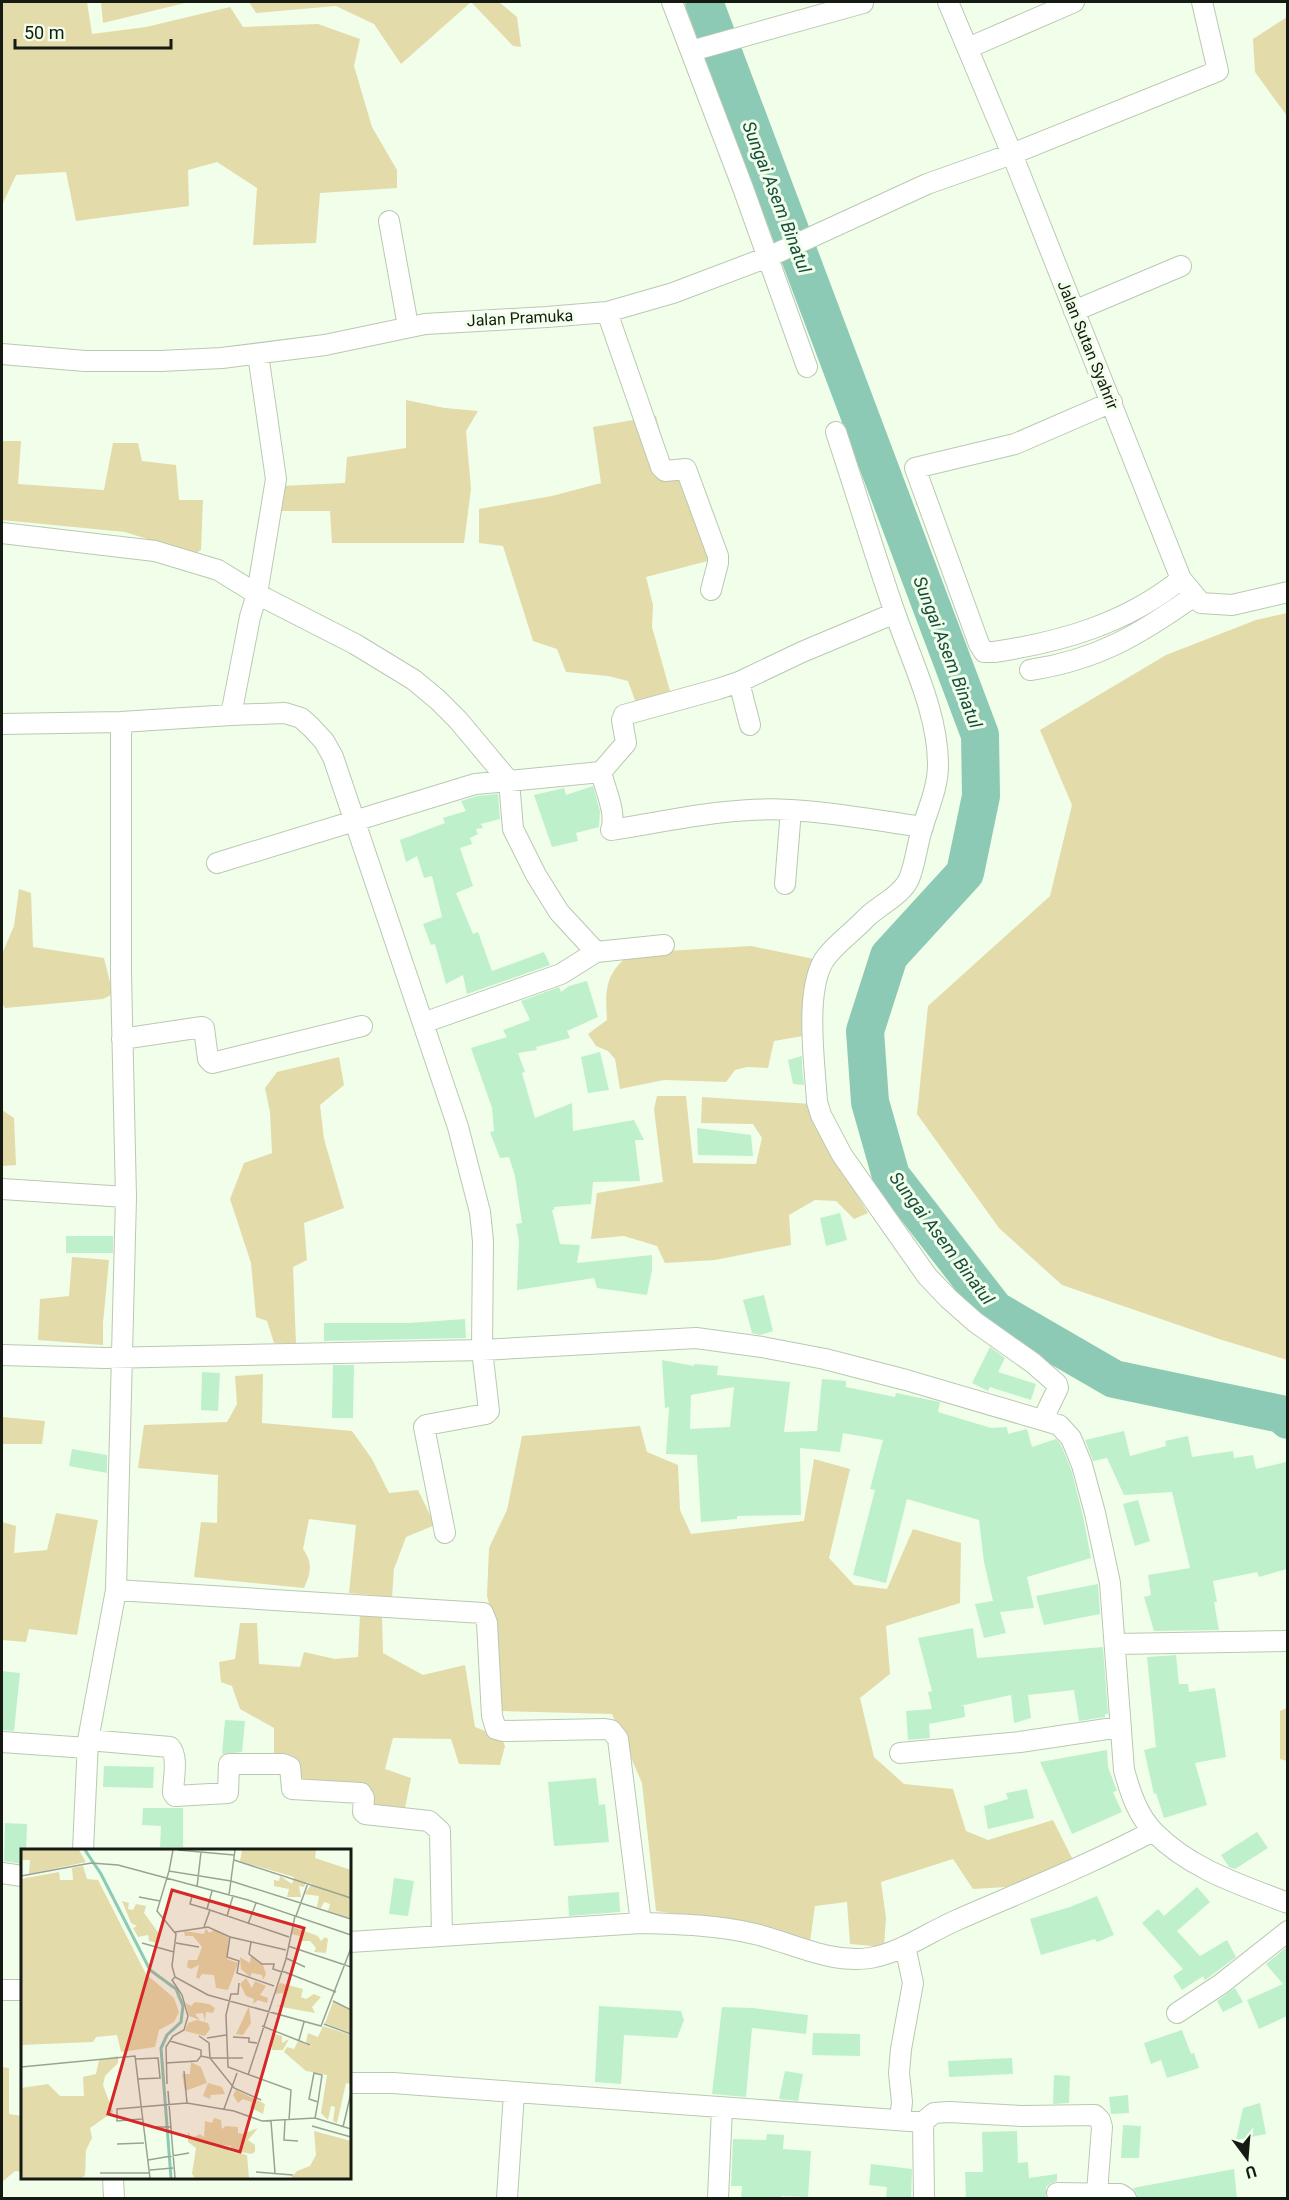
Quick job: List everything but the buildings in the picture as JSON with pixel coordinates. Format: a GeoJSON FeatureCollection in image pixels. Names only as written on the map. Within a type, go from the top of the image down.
{"type":"FeatureCollection","features":[{"type":"Feature","properties":{"kind":"street"},"geometry":{"type":"LineString","coordinates":[[672,2],[771,256],[807,367]]}},
{"type":"Feature","properties":{"kind":"street","name":"Jalan Sutan Syahrir"},"geometry":{"type":"LineString","coordinates":[[948,2],[1112,402],[1146,494],[1180,576],[1194,596]]}},
{"type":"Feature","properties":{"kind":"street"},"geometry":{"type":"LineString","coordinates":[[968,48],[1074,2]]}},
{"type":"Feature","properties":{"kind":"street","name":"Jalan Pramuka"},"geometry":{"type":"LineString","coordinates":[[2,354],[96,361],[160,361],[258,354],[325,345],[408,326],[607,312],[673,293],[818,236],[927,184],[1012,154],[1212,73],[1218,69],[1202,2]]}},
{"type":"Feature","properties":{"kind":"street"},"geometry":{"type":"LineString","coordinates":[[692,51],[863,3]]}},
{"type":"Feature","properties":{"kind":"street"},"geometry":{"type":"LineString","coordinates":[[389,221],[408,326]]}},
{"type":"Feature","properties":{"kind":"street"},"geometry":{"type":"LineString","coordinates":[[1074,311],[1181,266]]}},
{"type":"Feature","properties":{"kind":"street"},"geometry":{"type":"LineString","coordinates":[[607,312],[661,468],[665,471],[686,469],[716,548],[718,563],[711,590]]}},
{"type":"Feature","properties":{"kind":"street"},"geometry":{"type":"LineString","coordinates":[[231,715],[256,596],[276,479],[258,354]]}},
{"type":"Feature","properties":{"kind":"street"},"geometry":{"type":"LineString","coordinates":[[1112,402],[1015,444],[915,468],[979,644],[984,652],[994,652],[1085,632],[1134,611],[1166,591],[1180,576]]}},
{"type":"Feature","properties":{"kind":"street"},"geometry":{"type":"LineString","coordinates":[[836,432],[895,613],[925,696],[936,740],[938,766],[936,789],[922,827],[915,862],[902,891],[873,912],[826,956],[820,967],[814,988],[812,1017],[817,1102],[821,1115],[842,1155],[927,1276],[975,1322],[1034,1363],[1057,1384],[1058,1388],[1043,1419]]}},
{"type":"Feature","properties":{"kind":"street"},"geometry":{"type":"LineString","coordinates":[[2,533],[154,551],[218,570],[256,596],[355,644],[414,680],[458,720],[503,781],[513,829],[527,856],[559,912],[596,952]]}},
{"type":"Feature","properties":{"kind":"street"},"geometry":{"type":"LineString","coordinates":[[1030,670],[1060,665],[1106,650],[1160,620],[1194,596],[1201,603],[1232,605],[1287,592]]}},
{"type":"Feature","properties":{"kind":"street"},"geometry":{"type":"LineString","coordinates":[[217,863],[475,784],[601,772],[626,743],[622,720],[624,716],[718,690],[895,613]]}},
{"type":"Feature","properties":{"kind":"street"},"geometry":{"type":"LineString","coordinates":[[739,682],[750,724]]}},
{"type":"Feature","properties":{"kind":"street"},"geometry":{"type":"LineString","coordinates":[[2,724],[121,722],[285,713],[301,718],[311,727],[324,741],[333,757],[458,1127],[480,1212],[483,1241],[482,1350],[488,1413],[424,1427],[446,1533]]}},
{"type":"Feature","properties":{"kind":"street"},"geometry":{"type":"LineString","coordinates":[[83,1849],[82,1746],[116,1590],[116,1358],[126,1197],[122,1039],[121,722]]}},
{"type":"Feature","properties":{"kind":"street"},"geometry":{"type":"LineString","coordinates":[[601,772],[614,824],[611,830],[711,814],[764,809],[791,810],[922,827]]}},
{"type":"Feature","properties":{"kind":"street"},"geometry":{"type":"LineString","coordinates":[[785,884],[791,810]]}},
{"type":"Feature","properties":{"kind":"street"},"geometry":{"type":"LineString","coordinates":[[423,1023],[561,974],[596,952],[664,945]]}},
{"type":"Feature","properties":{"kind":"street"},"geometry":{"type":"LineString","coordinates":[[122,1039],[202,1027],[208,1059],[212,1062],[362,1026]]}},
{"type":"Feature","properties":{"kind":"street"},"geometry":{"type":"LineString","coordinates":[[2,1189],[126,1197]]}},
{"type":"Feature","properties":{"kind":"street"},"geometry":{"type":"LineString","coordinates":[[2,1355],[116,1358],[482,1350],[696,1338],[825,1359],[1043,1419],[1064,1430],[1071,1438],[1082,1465],[1095,1513],[1110,1583],[1124,1770],[1129,1790],[1138,1809],[1153,1832],[1187,1859],[1230,1881],[1287,1903]]}},
{"type":"Feature","properties":{"kind":"street"},"geometry":{"type":"LineString","coordinates":[[116,1590],[483,1613],[487,1623],[492,1716],[496,1729],[503,1731],[605,1728],[611,1730],[618,1739],[641,1923]]}},
{"type":"Feature","properties":{"kind":"street"},"geometry":{"type":"LineString","coordinates":[[1116,1644],[1287,1641]]}},
{"type":"Feature","properties":{"kind":"street"},"geometry":{"type":"LineString","coordinates":[[900,1753],[1020,1742],[1120,1727]]}},
{"type":"Feature","properties":{"kind":"street"},"geometry":{"type":"LineString","coordinates":[[2,1742],[170,1747],[174,1756],[173,1793],[175,1796],[228,1793],[229,1764],[283,1764],[290,1767],[290,1787],[295,1790],[361,1793],[364,1798],[363,1812],[365,1814],[429,1821],[440,1831],[442,1936]]}},
{"type":"Feature","properties":{"kind":"street"},"geometry":{"type":"LineString","coordinates":[[351,1942],[641,1923],[706,1926],[755,1934],[796,1947],[841,1957],[870,1958],[905,1946],[955,1921],[1118,1850],[1153,1832]]}},
{"type":"Feature","properties":{"kind":"street"},"geometry":{"type":"LineString","coordinates":[[2,1873],[21,1876]]}},
{"type":"Feature","properties":{"kind":"street"},"geometry":{"type":"LineString","coordinates":[[1177,2013],[1221,1984],[1287,1931]]}},
{"type":"Feature","properties":{"kind":"street"},"geometry":{"type":"LineString","coordinates":[[900,2120],[901,2049],[913,1983],[905,1946]]}},
{"type":"Feature","properties":{"kind":"street"},"geometry":{"type":"LineString","coordinates":[[2,1990],[21,1990]]}},
{"type":"Feature","properties":{"kind":"street"},"geometry":{"type":"LineString","coordinates":[[351,2083],[393,2083],[923,2122],[934,2113],[949,2112],[1022,2116],[1095,2115],[1102,2127],[1097,2193]]}},
{"type":"Feature","properties":{"kind":"street"},"geometry":{"type":"LineString","coordinates":[[507,2199],[514,2093]]}},
{"type":"Feature","properties":{"kind":"street"},"geometry":{"type":"LineString","coordinates":[[718,2199],[722,2108]]}},
{"type":"Feature","properties":{"kind":"street"},"geometry":{"type":"LineString","coordinates":[[923,2122],[924,2199]]}},
{"type":"Feature","properties":{"kind":"street"},"geometry":{"type":"LineString","coordinates":[[113,2179],[114,2199]]}},
{"type":"Feature","properties":{"kind":"street"},"geometry":{"type":"LineString","coordinates":[[1057,2193],[1120,2194],[1126,2199]]}},
{"type":"Feature","properties":{"kind":"shaded area"},"geometry":{"type":"Polygon","coordinates":[[[2,2],[87,2],[92,34],[146,27],[230,7],[243,27],[318,24],[360,39],[354,66],[372,127],[397,170],[397,188],[320,193],[316,243],[253,245],[257,188],[217,162],[188,170],[189,206],[76,221],[66,172],[16,175],[2,205],[2,2]]]}},
{"type":"Feature","properties":{"kind":"shaded area"},"geometry":{"type":"Polygon","coordinates":[[[101,2],[189,2],[103,23],[101,2]]]}},
{"type":"Feature","properties":{"kind":"shaded area"},"geometry":{"type":"Polygon","coordinates":[[[249,2],[471,2],[401,64],[374,24],[336,6],[256,13],[249,2]]]}},
{"type":"Feature","properties":{"kind":"shaded area"},"geometry":{"type":"Polygon","coordinates":[[[471,2],[499,2],[517,17],[521,47],[513,46],[471,2]]]}},
{"type":"Feature","properties":{"kind":"shaded area"},"geometry":{"type":"Polygon","coordinates":[[[1287,17],[1287,116],[1255,72],[1253,39],[1287,17]]]}},
{"type":"Feature","properties":{"kind":"shaded area"},"geometry":{"type":"Polygon","coordinates":[[[406,400],[445,408],[478,411],[466,431],[471,489],[464,543],[332,543],[330,511],[276,511],[281,486],[345,483],[347,457],[406,448],[406,400]]]}},
{"type":"Feature","properties":{"kind":"shaded area"},"geometry":{"type":"Polygon","coordinates":[[[656,416],[668,462],[696,472],[727,556],[646,577],[653,605],[652,627],[670,691],[636,703],[628,681],[608,676],[566,672],[557,649],[533,641],[503,546],[479,543],[479,509],[552,496],[601,483],[593,427],[656,416]]]}},
{"type":"Feature","properties":{"kind":"shaded area"},"geometry":{"type":"Polygon","coordinates":[[[2,441],[21,441],[18,484],[104,490],[113,443],[138,443],[142,461],[176,465],[179,500],[203,500],[201,550],[195,554],[125,532],[2,520],[2,441]]]}},
{"type":"Feature","properties":{"kind":"shaded area"},"geometry":{"type":"Polygon","coordinates":[[[1288,613],[1287,1360],[1062,1285],[999,1228],[917,1114],[928,1006],[1050,896],[1072,805],[1040,730],[1166,655],[1256,620],[1288,613]]]}},
{"type":"Feature","properties":{"kind":"shaded area"},"geometry":{"type":"Polygon","coordinates":[[[19,889],[31,893],[33,947],[104,958],[113,994],[103,999],[5,1008],[2,1003],[2,954],[14,926],[19,889]]]}},
{"type":"Feature","properties":{"kind":"shaded area"},"geometry":{"type":"Polygon","coordinates":[[[751,946],[814,959],[803,992],[803,1036],[774,1041],[768,1068],[747,1067],[735,1070],[726,1082],[664,1080],[620,1089],[615,1059],[608,1051],[596,1046],[588,1034],[607,1020],[607,990],[617,967],[633,953],[751,946]]]}},
{"type":"Feature","properties":{"kind":"shaded area"},"geometry":{"type":"Polygon","coordinates":[[[339,1057],[344,1085],[320,1105],[324,1139],[344,1208],[304,1223],[307,1260],[293,1267],[296,1344],[274,1343],[267,1321],[256,1317],[251,1263],[230,1199],[244,1163],[272,1153],[270,1112],[265,1088],[277,1072],[339,1057]]]}},
{"type":"Feature","properties":{"kind":"shaded area"},"geometry":{"type":"Polygon","coordinates":[[[657,1096],[686,1096],[693,1163],[756,1164],[762,1138],[753,1124],[701,1123],[702,1097],[812,1104],[834,1158],[868,1213],[854,1219],[836,1201],[815,1200],[789,1215],[791,1245],[715,1260],[665,1263],[657,1246],[624,1236],[591,1239],[597,1193],[663,1182],[654,1109],[657,1096]]]}},
{"type":"Feature","properties":{"kind":"shaded area"},"geometry":{"type":"Polygon","coordinates":[[[2,1110],[14,1118],[16,1165],[2,1166],[2,1110]]]}},
{"type":"Feature","properties":{"kind":"shaded area"},"geometry":{"type":"Polygon","coordinates":[[[72,1257],[109,1260],[103,1345],[38,1340],[40,1299],[69,1296],[72,1257]]]}},
{"type":"Feature","properties":{"kind":"shaded area"},"geometry":{"type":"Polygon","coordinates":[[[263,1374],[262,1423],[352,1431],[372,1459],[389,1493],[418,1490],[435,1525],[406,1537],[394,1569],[392,1597],[349,1593],[356,1525],[309,1519],[303,1549],[310,1568],[304,1588],[194,1577],[201,1522],[217,1523],[218,1475],[138,1468],[144,1425],[227,1422],[237,1404],[235,1376],[263,1374]]]}},
{"type":"Feature","properties":{"kind":"shaded area"},"geometry":{"type":"Polygon","coordinates":[[[2,1417],[45,1421],[42,1444],[2,1444],[2,1417]]]}},
{"type":"Feature","properties":{"kind":"shaded area"},"geometry":{"type":"Polygon","coordinates":[[[640,1426],[647,1452],[678,1465],[680,1510],[691,1534],[804,1521],[814,1459],[850,1469],[829,1558],[854,1585],[887,1589],[913,1529],[961,1543],[960,1603],[886,1626],[890,1674],[860,1698],[874,1757],[904,1784],[953,1789],[966,1831],[988,1840],[1053,1820],[1075,1864],[1006,1887],[973,1889],[953,1859],[881,1882],[886,1918],[884,1947],[850,1944],[847,1902],[815,1906],[810,1942],[701,1917],[656,1911],[642,1783],[612,1714],[501,1711],[494,1624],[487,1596],[489,1548],[507,1510],[522,1436],[640,1426]]]}},
{"type":"Feature","properties":{"kind":"shaded area"},"geometry":{"type":"Polygon","coordinates":[[[56,1513],[98,1520],[77,1635],[29,1629],[26,1642],[2,1640],[2,1522],[16,1526],[14,1553],[47,1550],[56,1513]]]}},
{"type":"Feature","properties":{"kind":"shaded area"},"geometry":{"type":"Polygon","coordinates":[[[360,1613],[382,1615],[383,1653],[423,1675],[465,1665],[475,1727],[501,1737],[505,1746],[500,1765],[459,1764],[451,1739],[393,1738],[385,1769],[411,1778],[404,1813],[367,1808],[365,1790],[299,1783],[274,1757],[274,1728],[240,1709],[232,1686],[221,1682],[219,1662],[235,1659],[240,1623],[257,1623],[259,1664],[300,1667],[304,1652],[335,1659],[358,1657],[360,1613]]]}},
{"type":"Feature","properties":{"kind":"shaded area"},"geometry":{"type":"Polygon","coordinates":[[[1287,1708],[1287,1761],[1280,1759],[1280,1711],[1287,1708]]]}},
{"type":"Feature","properties":{"kind":"shaded area"},"geometry":{"type":"Polygon","coordinates":[[[2,2067],[9,2068],[9,2114],[21,2116],[21,2172],[15,2171],[2,2182],[2,2067]]]}},
{"type":"Feature","properties":{"kind":"waterway","name":"Sungai Asem Binatul"},"geometry":{"type":"LineString","coordinates":[[704,2],[980,735],[981,796],[965,873],[889,956],[865,1031],[870,1102],[891,1176],[995,1310],[1114,1379],[1281,1414],[1288,1420]]}}]}
